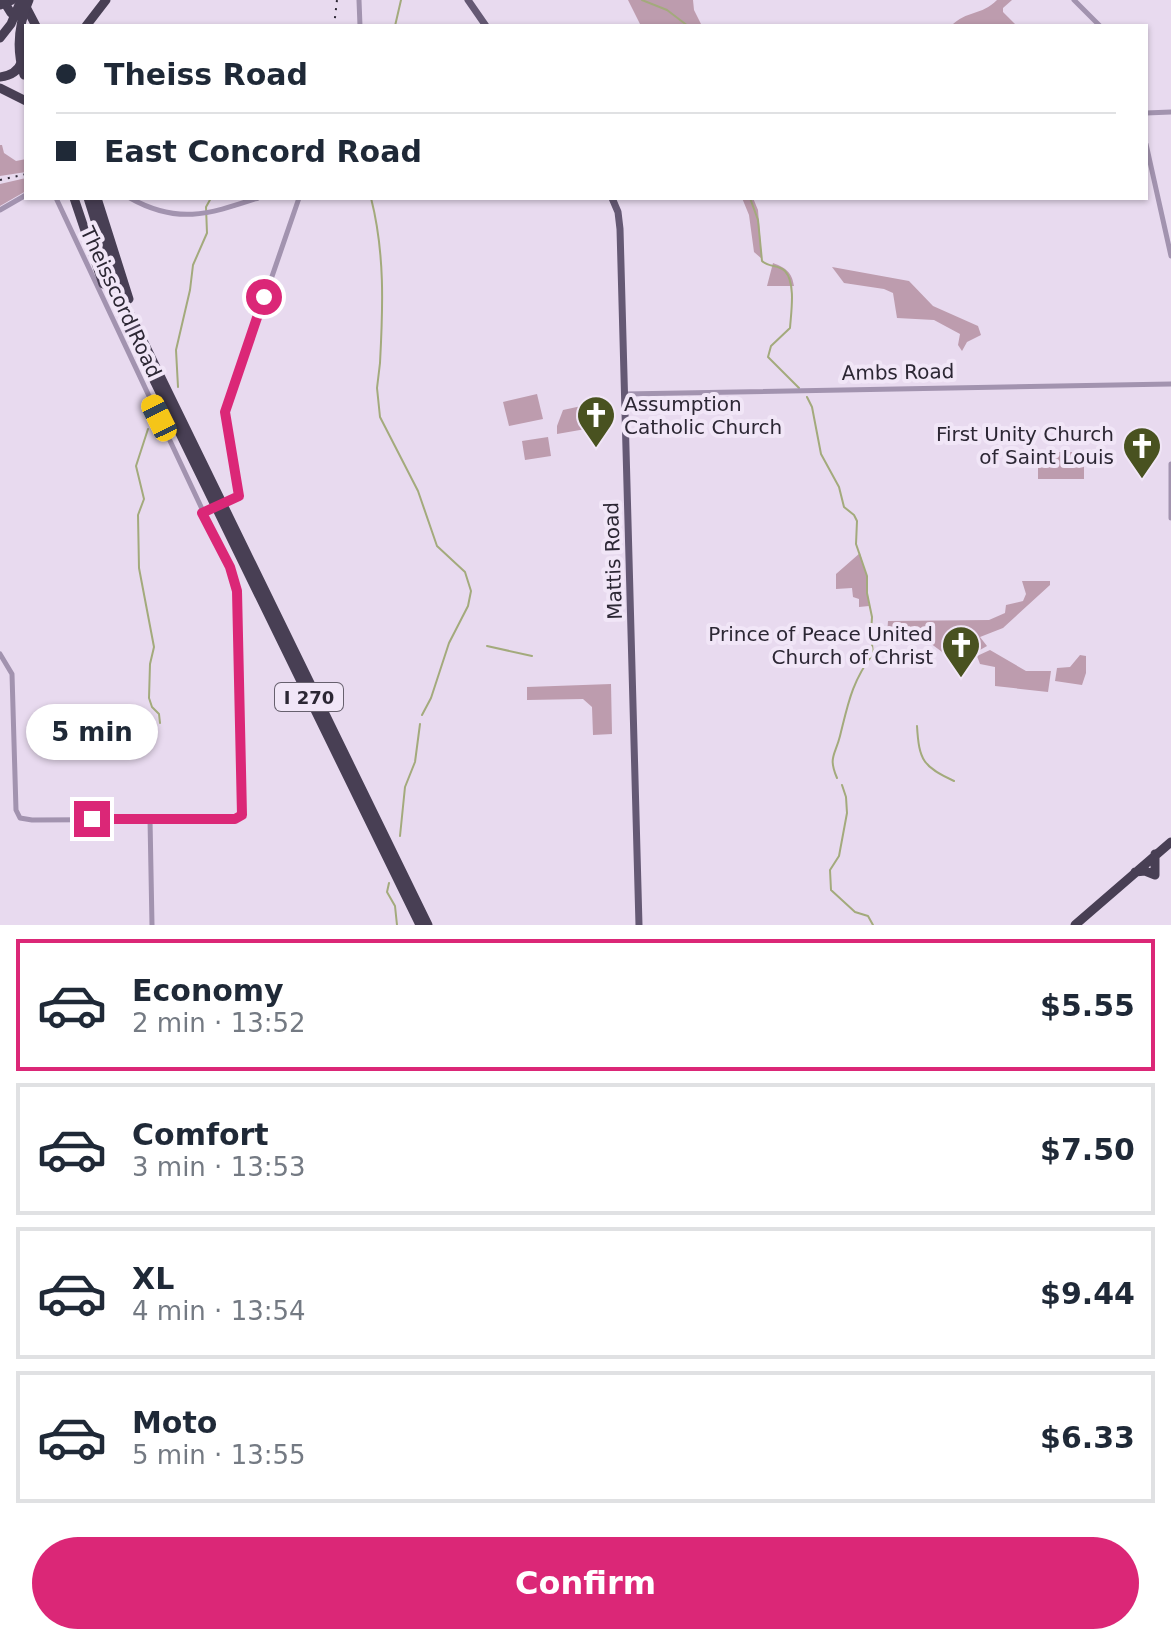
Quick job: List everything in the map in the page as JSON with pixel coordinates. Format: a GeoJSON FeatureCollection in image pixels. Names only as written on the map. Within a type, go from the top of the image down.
{"type":"FeatureCollection","features":[{"type":"Feature","properties":{"kind":"highway"},"geometry":{"type":"LineString","coordinates":[[88,24],[106,0]]}},
{"type":"Feature","properties":{"kind":"highway"},"geometry":{"type":"LineString","coordinates":[[5,2],[21,5],[35,24]]}},
{"type":"Feature","properties":{"kind":"highway"},"geometry":{"type":"LineString","coordinates":[[21,5],[24,33]]}},
{"type":"Feature","properties":{"kind":"highway"},"geometry":{"type":"LineString","coordinates":[[0,38],[21,5]]}},
{"type":"Feature","properties":{"kind":"highway"},"geometry":{"type":"LineString","coordinates":[[21,5],[19,41],[24,71]]}},
{"type":"Feature","properties":{"kind":"highway"},"geometry":{"type":"LineString","coordinates":[[0,77],[13,73],[22,64],[24,55]]}},
{"type":"Feature","properties":{"kind":"highway"},"geometry":{"type":"LineString","coordinates":[[0,88],[24,100]]}},
{"type":"Feature","properties":{"kind":"highway"},"geometry":{"type":"LineString","coordinates":[[75,200],[121,324],[141,345]]}},
{"type":"Feature","properties":{"kind":"highway","name":"I 270"},"geometry":{"type":"LineString","coordinates":[[83,200],[105,273],[428,925]]}},
{"type":"Feature","properties":{"kind":"highway","name":"I 270"},"geometry":{"type":"LineString","coordinates":[[89,200],[141,345],[420,925]]}},
{"type":"Feature","properties":{"kind":"highway"},"geometry":{"type":"LineString","coordinates":[[98,200],[141,345]]}},
{"type":"Feature","properties":{"kind":"highway"},"geometry":{"type":"LineString","coordinates":[[1075,925],[1171,842]]}},
{"type":"Feature","properties":{"kind":"highway"},"geometry":{"type":"LineString","coordinates":[[1135,872],[1145,871],[1155,875],[1155,854]]}},
{"type":"Feature","properties":{"kind":"main road"},"geometry":{"type":"LineString","coordinates":[[468,0],[485,24]]}},
{"type":"Feature","properties":{"kind":"main road","name":"Mattis Road"},"geometry":{"type":"LineString","coordinates":[[613,200],[619,222],[639,925]]}},
{"type":"Feature","properties":{"kind":"street"},"geometry":{"type":"LineString","coordinates":[[359,0],[360,24]]}},
{"type":"Feature","properties":{"kind":"street"},"geometry":{"type":"LineString","coordinates":[[1074,0],[1098,24]]}},
{"type":"Feature","properties":{"kind":"street"},"geometry":{"type":"LineString","coordinates":[[1148,113],[1171,112]]}},
{"type":"Feature","properties":{"kind":"street"},"geometry":{"type":"LineString","coordinates":[[1148,153],[1171,256]]}},
{"type":"Feature","properties":{"kind":"street"},"geometry":{"type":"LineString","coordinates":[[0,210],[24,196]]}},
{"type":"Feature","properties":{"kind":"street","name":"Theisscord Road"},"geometry":{"type":"LineString","coordinates":[[57,200],[230,567],[237,591],[242,815],[235,819],[150,819]]}},
{"type":"Feature","properties":{"kind":"street"},"geometry":{"type":"LineString","coordinates":[[135,200],[169,214],[206,213],[251,200]]}},
{"type":"Feature","properties":{"kind":"street"},"geometry":{"type":"LineString","coordinates":[[204,512],[239,496],[226,410],[298,200]]}},
{"type":"Feature","properties":{"kind":"street","name":"Ambs Road"},"geometry":{"type":"LineString","coordinates":[[625,394],[1171,384]]}},
{"type":"Feature","properties":{"kind":"street"},"geometry":{"type":"LineString","coordinates":[[1171,464],[1171,518]]}},
{"type":"Feature","properties":{"kind":"street"},"geometry":{"type":"LineString","coordinates":[[0,654],[12,674],[18,817],[27,820],[150,819],[152,925]]}},
{"type":"Feature","properties":{"kind":"shaded area"},"geometry":{"type":"Polygon","coordinates":[[[628,0],[693,0],[701,24],[640,24],[628,0]]]}},
{"type":"Feature","properties":{"kind":"shaded area"},"geometry":{"type":"Polygon","coordinates":[[[997,0],[1012,0],[1003,12],[1015,24],[954,24],[963,17],[985,9],[997,0]]]}},
{"type":"Feature","properties":{"kind":"shaded area"},"geometry":{"type":"Polygon","coordinates":[[[2,145],[4,153],[16,161],[24,159],[24,172],[0,176],[2,145]]]}},
{"type":"Feature","properties":{"kind":"shaded area"},"geometry":{"type":"Polygon","coordinates":[[[24,178],[24,192],[0,206],[0,184],[24,178]]]}},
{"type":"Feature","properties":{"kind":"shaded area"},"geometry":{"type":"Polygon","coordinates":[[[743,200],[754,200],[758,210],[762,259],[754,252],[749,215],[743,200]]]}},
{"type":"Feature","properties":{"kind":"shaded area"},"geometry":{"type":"Polygon","coordinates":[[[773,263],[788,271],[794,286],[767,286],[773,263]]]}},
{"type":"Feature","properties":{"kind":"shaded area"},"geometry":{"type":"Polygon","coordinates":[[[832,267],[909,281],[933,306],[978,326],[981,335],[967,342],[962,351],[958,345],[960,334],[934,320],[897,318],[893,293],[844,283],[832,267]]]}},
{"type":"Feature","properties":{"kind":"shaded area"},"geometry":{"type":"Polygon","coordinates":[[[537,394],[543,419],[509,426],[503,402],[537,394]]]}},
{"type":"Feature","properties":{"kind":"shaded area"},"geometry":{"type":"Polygon","coordinates":[[[600,402],[603,426],[557,434],[563,410],[600,402]]]}},
{"type":"Feature","properties":{"kind":"shaded area"},"geometry":{"type":"Polygon","coordinates":[[[548,437],[551,456],[525,460],[522,441],[548,437]]]}},
{"type":"Feature","properties":{"kind":"shaded area"},"geometry":{"type":"Polygon","coordinates":[[[1038,452],[1084,452],[1084,479],[1038,479],[1038,452]]]}},
{"type":"Feature","properties":{"kind":"shaded area"},"geometry":{"type":"Polygon","coordinates":[[[860,553],[869,606],[859,607],[859,599],[853,597],[852,588],[836,589],[836,574],[860,553]]]}},
{"type":"Feature","properties":{"kind":"shaded area"},"geometry":{"type":"Polygon","coordinates":[[[1022,581],[1050,581],[1050,585],[1003,628],[980,637],[987,646],[957,663],[930,643],[887,635],[888,621],[989,620],[1005,613],[1006,605],[1023,601],[1026,594],[1022,581]]]}},
{"type":"Feature","properties":{"kind":"shaded area"},"geometry":{"type":"Polygon","coordinates":[[[990,650],[1026,671],[1051,671],[1048,692],[995,686],[995,667],[980,664],[977,656],[990,650]]]}},
{"type":"Feature","properties":{"kind":"shaded area"},"geometry":{"type":"Polygon","coordinates":[[[1080,655],[1086,656],[1082,685],[1055,681],[1057,668],[1070,667],[1080,655]]]}},
{"type":"Feature","properties":{"kind":"shaded area"},"geometry":{"type":"Polygon","coordinates":[[[611,684],[612,734],[593,735],[592,707],[583,699],[527,700],[527,687],[611,684]]]}},
{"type":"Feature","properties":{"kind":"waterway"},"geometry":{"type":"LineString","coordinates":[[395,24],[401,0]]}},
{"type":"Feature","properties":{"kind":"waterway"},"geometry":{"type":"LineString","coordinates":[[642,0],[667,10],[685,24]]}},
{"type":"Feature","properties":{"kind":"waterway"},"geometry":{"type":"LineString","coordinates":[[178,387],[176,350],[193,265],[207,233],[206,207],[210,200]]}},
{"type":"Feature","properties":{"kind":"waterway"},"geometry":{"type":"LineString","coordinates":[[371,200],[382,280],[377,388],[380,417],[418,491],[437,546],[465,572],[471,591],[468,606],[449,643],[431,698],[422,715]]}},
{"type":"Feature","properties":{"kind":"waterway"},"geometry":{"type":"LineString","coordinates":[[751,200],[758,220],[762,261],[785,271],[792,290],[790,328],[771,346],[768,357],[799,388]]}},
{"type":"Feature","properties":{"kind":"waterway"},"geometry":{"type":"LineString","coordinates":[[807,397],[812,407],[821,454],[839,487],[844,507],[857,521],[856,544],[867,576],[871,634]]}},
{"type":"Feature","properties":{"kind":"waterway"},"geometry":{"type":"LineString","coordinates":[[148,429],[136,466],[144,499],[138,515],[139,568],[154,647],[149,698],[159,714],[160,723]]}},
{"type":"Feature","properties":{"kind":"waterway"},"geometry":{"type":"LineString","coordinates":[[837,778],[833,757],[852,693],[873,654],[872,644]]}},
{"type":"Feature","properties":{"kind":"waterway"},"geometry":{"type":"LineString","coordinates":[[487,646],[532,656]]}},
{"type":"Feature","properties":{"kind":"waterway"},"geometry":{"type":"LineString","coordinates":[[400,836],[405,787],[415,762],[420,724]]}},
{"type":"Feature","properties":{"kind":"waterway"},"geometry":{"type":"LineString","coordinates":[[917,726],[919,747],[925,761],[935,771],[954,781]]}},
{"type":"Feature","properties":{"kind":"waterway"},"geometry":{"type":"LineString","coordinates":[[842,785],[847,813],[839,856],[830,870],[831,890],[855,912],[868,916],[873,925]]}},
{"type":"Feature","properties":{"kind":"waterway"},"geometry":{"type":"LineString","coordinates":[[389,883],[387,892],[395,906],[397,925]]}},
{"type":"Feature","properties":{"kind":"railway"},"geometry":{"type":"LineString","coordinates":[[334,24],[337,0]]}},
{"type":"Feature","properties":{"kind":"railway"},"geometry":{"type":"LineString","coordinates":[[0,180],[24,174]]}},
{"type":"Feature","properties":{"kind":"place","name":"Assumption Catholic Church"},"geometry":{"type":"Point","coordinates":[596,449]}},
{"type":"Feature","properties":{"kind":"place","name":"First Unity Church of Saint Louis"},"geometry":{"type":"Point","coordinates":[1142,480]}},
{"type":"Feature","properties":{"kind":"place","name":"Prince of Peace United Church of Christ"},"geometry":{"type":"Point","coordinates":[961,679]}},
{"type":"Feature","properties":{"kind":"route"},"geometry":{"type":"LineString","coordinates":[[92,819],[235,819],[242,815],[237,591],[230,567],[202,513],[239,496],[225,412],[264,297]]}}]}
